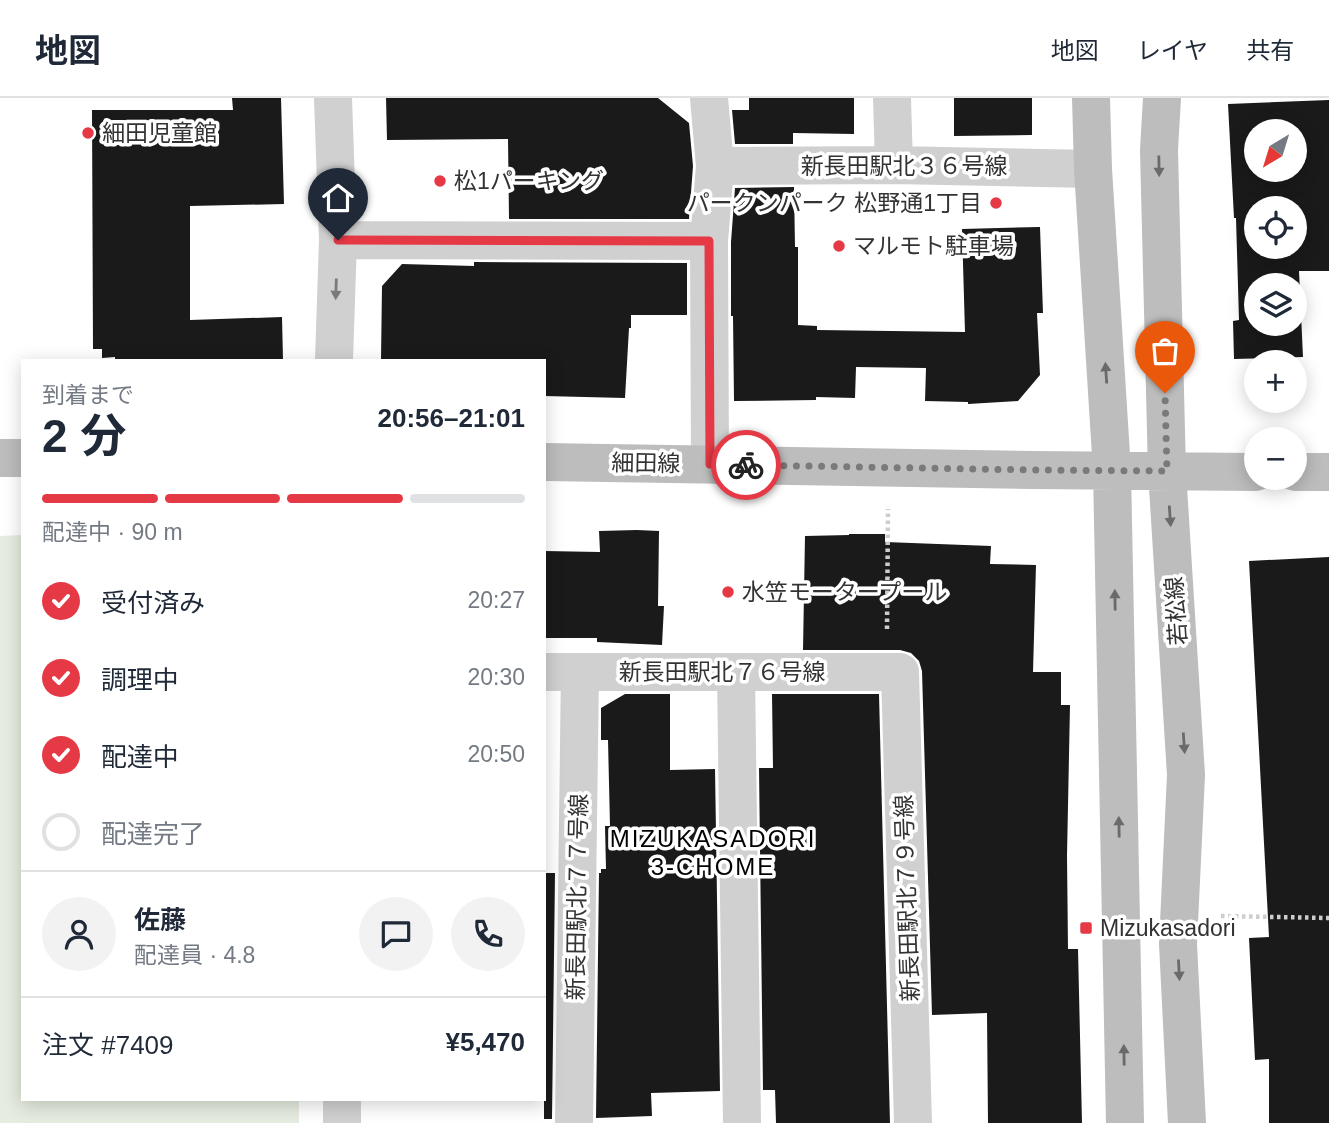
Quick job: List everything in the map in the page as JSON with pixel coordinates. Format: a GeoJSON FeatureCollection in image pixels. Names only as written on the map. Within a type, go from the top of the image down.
{"type":"FeatureCollection","features":[{"type":"Feature","properties":{"kind":"street"},"geometry":{"type":"LineString","coordinates":[[333,98],[338,240],[334,359]]}},
{"type":"Feature","properties":{"kind":"street"},"geometry":{"type":"LineString","coordinates":[[709,98],[715,166],[709,241],[710,464]]}},
{"type":"Feature","properties":{"kind":"street"},"geometry":{"type":"LineString","coordinates":[[892,98],[894,165]]}},
{"type":"Feature","properties":{"kind":"street"},"geometry":{"type":"LineString","coordinates":[[1091,98],[1112,471],[1125,1123]]}},
{"type":"Feature","properties":{"kind":"street","name":"若松線"},"geometry":{"type":"LineString","coordinates":[[1162,98],[1159,150],[1167,471],[1186,775],[1178,944],[1187,1123]]}},
{"type":"Feature","properties":{"kind":"street","name":"新長田駅北３６号線"},"geometry":{"type":"LineString","coordinates":[[715,166],[894,165],[1093,169]]}},
{"type":"Feature","properties":{"kind":"street"},"geometry":{"type":"LineString","coordinates":[[338,240],[709,241]]}},
{"type":"Feature","properties":{"kind":"street"},"geometry":{"type":"LineString","coordinates":[[0,458],[21,458]]}},
{"type":"Feature","properties":{"kind":"street","name":"細田線"},"geometry":{"type":"LineString","coordinates":[[546,462],[1244,472]]}},
{"type":"Feature","properties":{"kind":"street"},"geometry":{"type":"LineString","coordinates":[[1307,472],[1329,472]]}},
{"type":"Feature","properties":{"kind":"street","name":"新長田駅北７６号線"},"geometry":{"type":"LineString","coordinates":[[562,672],[894,672]]}},
{"type":"Feature","properties":{"kind":"street","name":"新長田駅北７７号線"},"geometry":{"type":"LineString","coordinates":[[562,672],[574,1123]]}},
{"type":"Feature","properties":{"kind":"street","name":"新長田駅北７９号線"},"geometry":{"type":"LineString","coordinates":[[894,672],[914,1123]]}},
{"type":"Feature","properties":{"kind":"street"},"geometry":{"type":"LineString","coordinates":[[736,673],[742,1123]]}},
{"type":"Feature","properties":{"kind":"street"},"geometry":{"type":"LineString","coordinates":[[342,1101],[342,1123]]}},
{"type":"Feature","properties":{"kind":"path"},"geometry":{"type":"LineString","coordinates":[[888,467],[894,672]]}},
{"type":"Feature","properties":{"kind":"path"},"geometry":{"type":"LineString","coordinates":[[1179,916],[1329,918]]}},
{"type":"Feature","properties":{"kind":"shaded area"},"geometry":{"type":"Polygon","coordinates":[[[21,535],[21,1101],[299,1101],[299,1123],[0,1123],[0,536],[21,535]]]}},
{"type":"Feature","properties":{"kind":"building"},"geometry":{"type":"Polygon","coordinates":[[[232,98],[281,98],[284,204],[190,206],[190,320],[282,317],[283,359],[102,358],[102,349],[93,349],[92,110],[233,110],[232,98]]]}},
{"type":"Feature","properties":{"kind":"building"},"geometry":{"type":"Polygon","coordinates":[[[386,98],[658,98],[689,123],[693,166],[689,219],[509,219],[508,139],[387,140],[386,98]]]}},
{"type":"Feature","properties":{"kind":"building"},"geometry":{"type":"Polygon","coordinates":[[[749,98],[854,98],[854,134],[793,133],[793,144],[735,144],[732,110],[749,110],[749,98]]]}},
{"type":"Feature","properties":{"kind":"building"},"geometry":{"type":"Polygon","coordinates":[[[954,98],[1032,98],[1032,135],[954,136],[954,98]]]}},
{"type":"Feature","properties":{"kind":"building"},"geometry":{"type":"Polygon","coordinates":[[[1329,100],[1329,271],[1244,273],[1244,336],[1302,336],[1303,350],[1244,350],[1244,359],[1234,359],[1233,321],[1239,320],[1228,104],[1329,100]]]}},
{"type":"Feature","properties":{"kind":"building"},"geometry":{"type":"Polygon","coordinates":[[[794,187],[795,247],[798,247],[798,325],[817,326],[817,330],[965,332],[962,229],[1040,227],[1043,313],[1037,313],[1040,375],[1018,401],[968,404],[925,401],[926,368],[856,367],[855,398],[734,401],[731,242],[735,188],[794,187]]]}},
{"type":"Feature","properties":{"kind":"building"},"geometry":{"type":"Polygon","coordinates":[[[474,262],[687,263],[687,315],[631,315],[625,398],[546,396],[546,359],[381,359],[382,286],[402,264],[474,266],[474,262]]]}},
{"type":"Feature","properties":{"kind":"building"},"geometry":{"type":"Polygon","coordinates":[[[599,531],[659,531],[658,606],[664,606],[662,645],[597,642],[597,638],[546,638],[546,551],[600,552],[599,531]]]}},
{"type":"Feature","properties":{"kind":"building"},"geometry":{"type":"Polygon","coordinates":[[[885,534],[885,542],[991,546],[990,564],[1036,565],[1033,672],[1061,672],[1061,705],[1070,705],[1068,949],[1078,949],[1082,1123],[988,1123],[987,1013],[932,1015],[922,671],[919,661],[911,653],[900,650],[803,650],[805,536],[885,534]]]}},
{"type":"Feature","properties":{"kind":"building"},"geometry":{"type":"Polygon","coordinates":[[[1329,557],[1329,1123],[1269,1123],[1269,1059],[1255,1060],[1249,938],[1269,937],[1249,561],[1329,557]]]}},
{"type":"Feature","properties":{"kind":"building"},"geometry":{"type":"Polygon","coordinates":[[[625,694],[670,694],[670,770],[715,769],[720,1091],[651,1093],[652,1116],[596,1118],[599,873],[601,869],[606,869],[605,826],[610,826],[608,740],[601,740],[601,708],[625,694]]]}},
{"type":"Feature","properties":{"kind":"building"},"geometry":{"type":"Polygon","coordinates":[[[772,694],[879,694],[890,1123],[776,1123],[775,1090],[763,1090],[759,768],[773,768],[772,694]]]}},
{"type":"Feature","properties":{"kind":"building"},"geometry":{"type":"Polygon","coordinates":[[[546,873],[555,873],[552,1119],[544,1119],[546,873]]]}},
{"type":"Feature","properties":{"kind":"way so far"},"geometry":{"type":"LineString","coordinates":[[746,465],[1167,471],[1165,393]]}},
{"type":"Feature","properties":{"kind":"place","name":"細田児童館"},"geometry":{"type":"Point","coordinates":[88,133]}},
{"type":"Feature","properties":{"kind":"place","name":"松1パーキング"},"geometry":{"type":"Point","coordinates":[440,181]}},
{"type":"Feature","properties":{"kind":"place","name":"パークンパーク 松野通1丁目"},"geometry":{"type":"Point","coordinates":[996,203]}},
{"type":"Feature","properties":{"kind":"place","name":"マルモト駐車場"},"geometry":{"type":"Point","coordinates":[839,246]}},
{"type":"Feature","properties":{"kind":"place","name":"水笠モータープール"},"geometry":{"type":"Point","coordinates":[728,592]}},
{"type":"Feature","properties":{"kind":"place","name":"Mizukasadori"},"geometry":{"type":"Point","coordinates":[1086,928]}},
{"type":"Feature","properties":{"kind":"district","name":"MIZUKASADORI 3-CHOME"},"geometry":{"type":"Point","coordinates":[713,853]}},
{"type":"Feature","properties":{"kind":"route"},"geometry":{"type":"LineString","coordinates":[[338,240],[709,241],[710,464],[746,465]]}}]}
